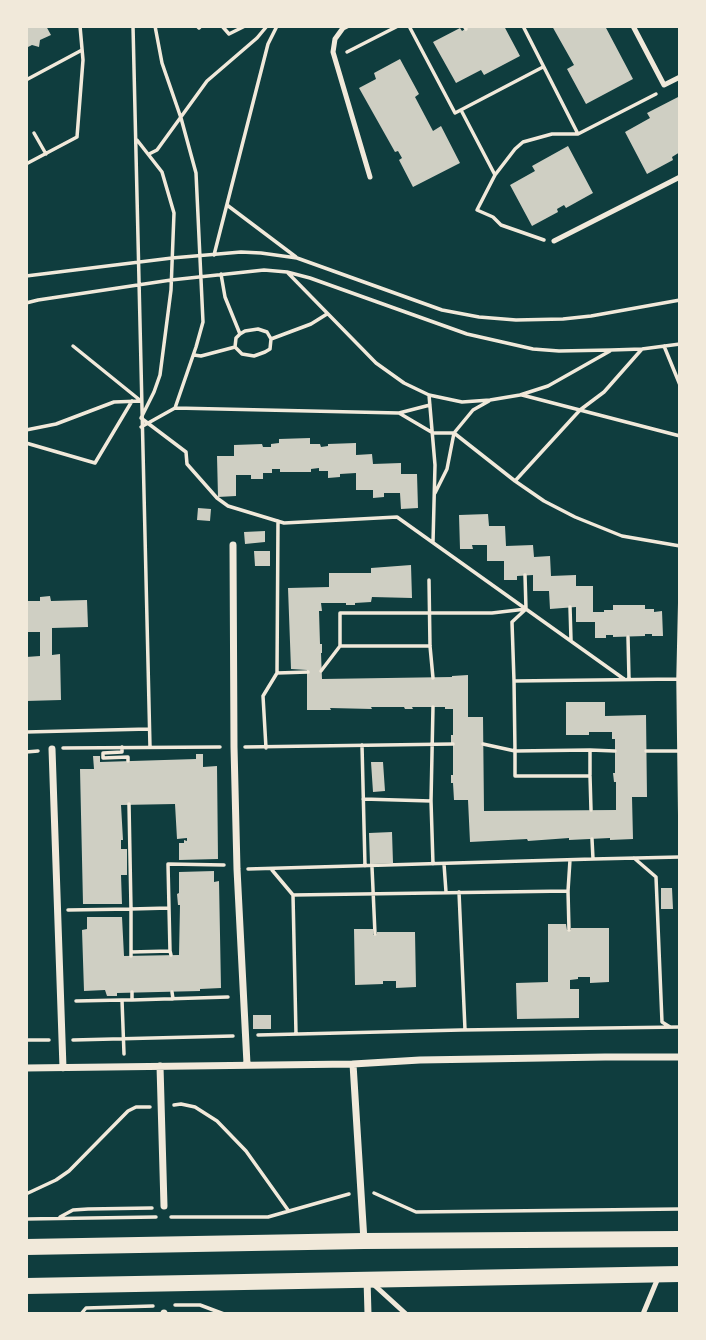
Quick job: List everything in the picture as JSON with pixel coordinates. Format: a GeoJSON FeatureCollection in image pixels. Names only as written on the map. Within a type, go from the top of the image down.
{"type":"FeatureCollection","features":[{"type":"Feature","properties":{"kind":"main road"},"geometry":{"type":"LineString","coordinates":[[26,1247],[680,1239]]}},
{"type":"Feature","properties":{"kind":"main road"},"geometry":{"type":"LineString","coordinates":[[26,1286],[680,1274]]}},
{"type":"Feature","properties":{"kind":"street"},"geometry":{"type":"LineString","coordinates":[[233,545],[237,869],[247,1065]]}},
{"type":"Feature","properties":{"kind":"street"},"geometry":{"type":"LineString","coordinates":[[52,749],[63,1068]]}},
{"type":"Feature","properties":{"kind":"street"},"geometry":{"type":"LineString","coordinates":[[26,1068],[680,1057]]}},
{"type":"Feature","properties":{"kind":"street"},"geometry":{"type":"LineString","coordinates":[[353,1064],[365,1241]]}},
{"type":"Feature","properties":{"kind":"street"},"geometry":{"type":"LineString","coordinates":[[160,1066],[164,1206]]}},
{"type":"Feature","properties":{"kind":"street"},"geometry":{"type":"LineString","coordinates":[[367,1279],[368,1314]]}},
{"type":"Feature","properties":{"kind":"lane"},"geometry":{"type":"LineString","coordinates":[[347,26],[342,28],[335,39],[333,52],[370,177]]}},
{"type":"Feature","properties":{"kind":"lane"},"geometry":{"type":"LineString","coordinates":[[633,26],[664,85],[680,77]]}},
{"type":"Feature","properties":{"kind":"lane"},"geometry":{"type":"LineString","coordinates":[[554,242],[680,177]]}},
{"type":"Feature","properties":{"kind":"lane"},"geometry":{"type":"LineString","coordinates":[[643,1314],[660,1274]]}},
{"type":"Feature","properties":{"kind":"lane"},"geometry":{"type":"LineString","coordinates":[[367,1279],[406,1314]]}},
{"type":"Feature","properties":{"kind":"path"},"geometry":{"type":"LineString","coordinates":[[26,164],[77,137],[83,60],[80,26]]}},
{"type":"Feature","properties":{"kind":"path"},"geometry":{"type":"LineString","coordinates":[[134,26],[150,747]]}},
{"type":"Feature","properties":{"kind":"path"},"geometry":{"type":"LineString","coordinates":[[155,26],[162,63],[196,173],[202,277],[202,323],[175,408]]}},
{"type":"Feature","properties":{"kind":"path"},"geometry":{"type":"LineString","coordinates":[[222,26],[229,34],[233,29],[243,27]]}},
{"type":"Feature","properties":{"kind":"path"},"geometry":{"type":"LineString","coordinates":[[149,154],[157,150],[207,81],[267,26]]}},
{"type":"Feature","properties":{"kind":"path"},"geometry":{"type":"LineString","coordinates":[[214,255],[268,44],[277,26]]}},
{"type":"Feature","properties":{"kind":"path"},"geometry":{"type":"LineString","coordinates":[[333,52],[346,53],[398,26]]}},
{"type":"Feature","properties":{"kind":"path"},"geometry":{"type":"LineString","coordinates":[[409,26],[455,113],[544,66]]}},
{"type":"Feature","properties":{"kind":"path"},"geometry":{"type":"LineString","coordinates":[[523,26],[579,134]]}},
{"type":"Feature","properties":{"kind":"path"},"geometry":{"type":"LineString","coordinates":[[26,80],[82,50]]}},
{"type":"Feature","properties":{"kind":"path"},"geometry":{"type":"LineString","coordinates":[[554,242],[501,225],[477,209],[495,175],[514,149],[523,142],[552,134],[579,134],[659,93]]}},
{"type":"Feature","properties":{"kind":"path"},"geometry":{"type":"LineString","coordinates":[[461,110],[495,175]]}},
{"type":"Feature","properties":{"kind":"path"},"geometry":{"type":"LineString","coordinates":[[34,133],[46,154]]}},
{"type":"Feature","properties":{"kind":"path"},"geometry":{"type":"LineString","coordinates":[[137,139],[162,172],[174,213],[172,280],[160,375],[155,392],[141,418]]}},
{"type":"Feature","properties":{"kind":"path"},"geometry":{"type":"LineString","coordinates":[[227,205],[298,258]]}},
{"type":"Feature","properties":{"kind":"path"},"geometry":{"type":"LineString","coordinates":[[26,276],[241,252],[298,258],[442,310],[479,317],[516,320],[563,319],[680,300]]}},
{"type":"Feature","properties":{"kind":"path"},"geometry":{"type":"LineString","coordinates":[[26,303],[172,280],[264,270],[310,278],[478,337],[533,349],[611,351],[678,345]]}},
{"type":"Feature","properties":{"kind":"path"},"geometry":{"type":"LineString","coordinates":[[287,272],[376,363],[404,383],[429,394],[462,402],[520,394],[548,386],[611,351]]}},
{"type":"Feature","properties":{"kind":"path"},"geometry":{"type":"LineString","coordinates":[[220,274],[229,312],[240,334]]}},
{"type":"Feature","properties":{"kind":"path"},"geometry":{"type":"LineString","coordinates":[[271,339],[301,329],[327,314]]}},
{"type":"Feature","properties":{"kind":"path"},"geometry":{"type":"LineString","coordinates":[[252,329],[267,332],[271,339],[270,348],[254,356],[242,354],[235,347],[236,338],[252,329]]}},
{"type":"Feature","properties":{"kind":"path"},"geometry":{"type":"LineString","coordinates":[[73,346],[141,401]]}},
{"type":"Feature","properties":{"kind":"path"},"geometry":{"type":"LineString","coordinates":[[664,346],[680,385]]}},
{"type":"Feature","properties":{"kind":"path"},"geometry":{"type":"LineString","coordinates":[[194,355],[201,356],[235,347]]}},
{"type":"Feature","properties":{"kind":"path"},"geometry":{"type":"LineString","coordinates":[[515,481],[580,410],[604,392],[642,349]]}},
{"type":"Feature","properties":{"kind":"path"},"geometry":{"type":"LineString","coordinates":[[429,394],[435,465],[433,542]]}},
{"type":"Feature","properties":{"kind":"path"},"geometry":{"type":"LineString","coordinates":[[520,394],[680,436]]}},
{"type":"Feature","properties":{"kind":"path"},"geometry":{"type":"LineString","coordinates":[[434,494],[447,469],[454,433],[473,410],[490,400]]}},
{"type":"Feature","properties":{"kind":"path"},"geometry":{"type":"LineString","coordinates":[[26,443],[95,463],[132,401]]}},
{"type":"Feature","properties":{"kind":"path"},"geometry":{"type":"LineString","coordinates":[[26,430],[56,424],[114,402],[141,401]]}},
{"type":"Feature","properties":{"kind":"path"},"geometry":{"type":"LineString","coordinates":[[141,427],[175,408],[399,413],[430,405]]}},
{"type":"Feature","properties":{"kind":"path"},"geometry":{"type":"LineString","coordinates":[[399,413],[433,433],[454,433],[515,481],[544,501],[575,517],[622,536],[680,546]]}},
{"type":"Feature","properties":{"kind":"path"},"geometry":{"type":"LineString","coordinates":[[141,418],[186,452],[187,464],[216,498],[228,506],[284,523],[397,517],[626,679]]}},
{"type":"Feature","properties":{"kind":"path"},"geometry":{"type":"LineString","coordinates":[[266,748],[263,696],[277,673],[278,521]]}},
{"type":"Feature","properties":{"kind":"path"},"geometry":{"type":"LineString","coordinates":[[525,575],[526,609],[512,622],[515,776],[590,776]]}},
{"type":"Feature","properties":{"kind":"path"},"geometry":{"type":"LineString","coordinates":[[429,580],[433,678]]}},
{"type":"Feature","properties":{"kind":"path"},"geometry":{"type":"LineString","coordinates":[[680,592],[680,835]]}},
{"type":"Feature","properties":{"kind":"path"},"geometry":{"type":"LineString","coordinates":[[570,607],[571,641]]}},
{"type":"Feature","properties":{"kind":"path"},"geometry":{"type":"LineString","coordinates":[[321,671],[340,646],[340,613],[492,613],[526,609]]}},
{"type":"Feature","properties":{"kind":"path"},"geometry":{"type":"LineString","coordinates":[[626,679],[628,637]]}},
{"type":"Feature","properties":{"kind":"path"},"geometry":{"type":"LineString","coordinates":[[340,646],[430,646]]}},
{"type":"Feature","properties":{"kind":"path"},"geometry":{"type":"LineString","coordinates":[[277,673],[308,672]]}},
{"type":"Feature","properties":{"kind":"path"},"geometry":{"type":"LineString","coordinates":[[514,681],[678,678]]}},
{"type":"Feature","properties":{"kind":"path"},"geometry":{"type":"LineString","coordinates":[[432,864],[433,707]]}},
{"type":"Feature","properties":{"kind":"path"},"geometry":{"type":"LineString","coordinates":[[26,732],[149,729]]}},
{"type":"Feature","properties":{"kind":"path"},"geometry":{"type":"LineString","coordinates":[[432,744],[453,744]]}},
{"type":"Feature","properties":{"kind":"path"},"geometry":{"type":"LineString","coordinates":[[483,744],[515,751],[615,751]]}},
{"type":"Feature","properties":{"kind":"path"},"geometry":{"type":"LineString","coordinates":[[362,746],[365,867]]}},
{"type":"Feature","properties":{"kind":"path"},"geometry":{"type":"LineString","coordinates":[[122,747],[122,752],[103,753],[103,758],[128,757],[128,761]]}},
{"type":"Feature","properties":{"kind":"path"},"geometry":{"type":"LineString","coordinates":[[590,750],[591,810]]}},
{"type":"Feature","properties":{"kind":"path"},"geometry":{"type":"LineString","coordinates":[[646,751],[679,751]]}},
{"type":"Feature","properties":{"kind":"path"},"geometry":{"type":"LineString","coordinates":[[363,799],[431,801]]}},
{"type":"Feature","properties":{"kind":"path"},"geometry":{"type":"LineString","coordinates":[[129,804],[131,954],[171,953],[168,864],[229,865]]}},
{"type":"Feature","properties":{"kind":"path"},"geometry":{"type":"LineString","coordinates":[[592,839],[593,859]]}},
{"type":"Feature","properties":{"kind":"path"},"geometry":{"type":"LineString","coordinates":[[237,869],[680,857]]}},
{"type":"Feature","properties":{"kind":"path"},"geometry":{"type":"LineString","coordinates":[[634,858],[656,877],[662,1022],[670,1027]]}},
{"type":"Feature","properties":{"kind":"path"},"geometry":{"type":"LineString","coordinates":[[569,860],[569,930]]}},
{"type":"Feature","properties":{"kind":"path"},"geometry":{"type":"LineString","coordinates":[[432,864],[445,864],[446,892]]}},
{"type":"Feature","properties":{"kind":"path"},"geometry":{"type":"LineString","coordinates":[[372,867],[375,934]]}},
{"type":"Feature","properties":{"kind":"path"},"geometry":{"type":"LineString","coordinates":[[271,869],[293,895],[296,1034]]}},
{"type":"Feature","properties":{"kind":"path"},"geometry":{"type":"LineString","coordinates":[[293,895],[569,891]]}},
{"type":"Feature","properties":{"kind":"path"},"geometry":{"type":"LineString","coordinates":[[459,892],[465,1030]]}},
{"type":"Feature","properties":{"kind":"path"},"geometry":{"type":"LineString","coordinates":[[68,910],[169,908]]}},
{"type":"Feature","properties":{"kind":"path"},"geometry":{"type":"LineString","coordinates":[[132,992],[132,1000]]}},
{"type":"Feature","properties":{"kind":"path"},"geometry":{"type":"LineString","coordinates":[[172,992],[173,999]]}},
{"type":"Feature","properties":{"kind":"path"},"geometry":{"type":"LineString","coordinates":[[76,1000],[228,997]]}},
{"type":"Feature","properties":{"kind":"path"},"geometry":{"type":"LineString","coordinates":[[122,1000],[124,1056]]}},
{"type":"Feature","properties":{"kind":"path"},"geometry":{"type":"LineString","coordinates":[[71,1040],[680,1027]]}},
{"type":"Feature","properties":{"kind":"path"},"geometry":{"type":"LineString","coordinates":[[26,1040],[51,1040]]}},
{"type":"Feature","properties":{"kind":"path"},"geometry":{"type":"LineString","coordinates":[[171,1107],[187,1105],[217,1121],[246,1152],[288,1210]]}},
{"type":"Feature","properties":{"kind":"path"},"geometry":{"type":"LineString","coordinates":[[26,1194],[50,1184],[69,1171],[128,1111],[140,1106],[153,1107]]}},
{"type":"Feature","properties":{"kind":"path"},"geometry":{"type":"LineString","coordinates":[[373,1193],[416,1212],[680,1209]]}},
{"type":"Feature","properties":{"kind":"path"},"geometry":{"type":"LineString","coordinates":[[217,1216],[268,1216],[350,1194]]}},
{"type":"Feature","properties":{"kind":"path"},"geometry":{"type":"LineString","coordinates":[[58,1218],[73,1210],[152,1209]]}},
{"type":"Feature","properties":{"kind":"path"},"geometry":{"type":"LineString","coordinates":[[26,1219],[106,1218]]}},
{"type":"Feature","properties":{"kind":"path"},"geometry":{"type":"LineString","coordinates":[[174,1306],[200,1305],[224,1314]]}},
{"type":"Feature","properties":{"kind":"path"},"geometry":{"type":"LineString","coordinates":[[80,1314],[86,1307],[163,1311]]}},
{"type":"Feature","properties":{"kind":"building"},"geometry":{"type":"Polygon","coordinates":[[[26,26],[46,26],[51,35],[40,40],[39,47],[32,45],[26,48],[26,26]]]}},
{"type":"Feature","properties":{"kind":"building"},"geometry":{"type":"Polygon","coordinates":[[[470,26],[504,26],[520,56],[484,75],[481,70],[456,83],[433,42],[460,28],[462,31],[470,26]]]}},
{"type":"Feature","properties":{"kind":"building"},"geometry":{"type":"Polygon","coordinates":[[[552,26],[605,26],[633,79],[586,104],[567,69],[574,65],[552,26]]]}},
{"type":"Feature","properties":{"kind":"building"},"geometry":{"type":"Polygon","coordinates":[[[400,59],[419,94],[415,97],[433,131],[441,126],[460,163],[413,187],[399,160],[402,158],[398,151],[395,152],[359,88],[376,79],[374,73],[400,59]]]}},
{"type":"Feature","properties":{"kind":"building"},"geometry":{"type":"Polygon","coordinates":[[[680,96],[680,152],[672,157],[673,160],[647,174],[625,132],[650,118],[647,113],[680,96]]]}},
{"type":"Feature","properties":{"kind":"building"},"geometry":{"type":"Polygon","coordinates":[[[568,146],[593,193],[566,208],[564,205],[557,209],[558,212],[532,226],[510,185],[535,171],[532,166],[568,146]]]}},
{"type":"Feature","properties":{"kind":"building"},"geometry":{"type":"Polygon","coordinates":[[[310,438],[310,444],[320,444],[321,447],[328,444],[356,443],[356,455],[372,454],[373,464],[401,463],[401,474],[417,474],[418,508],[401,509],[400,493],[384,493],[384,497],[373,498],[373,490],[356,490],[356,473],[328,478],[328,471],[319,471],[319,468],[311,469],[311,472],[280,472],[280,469],[272,469],[272,473],[263,473],[263,479],[251,479],[251,475],[236,475],[236,496],[218,497],[217,456],[234,456],[234,445],[262,444],[263,447],[271,447],[271,444],[279,443],[279,439],[310,438]]]}},
{"type":"Feature","properties":{"kind":"building"},"geometry":{"type":"Polygon","coordinates":[[[198,508],[211,509],[210,521],[197,520],[198,508]]]}},
{"type":"Feature","properties":{"kind":"building"},"geometry":{"type":"Polygon","coordinates":[[[488,514],[489,526],[505,526],[506,546],[533,545],[534,557],[550,556],[551,576],[576,575],[576,586],[593,586],[593,612],[613,610],[613,605],[645,605],[645,609],[662,611],[663,636],[606,635],[606,638],[595,638],[595,622],[576,622],[576,607],[550,609],[549,591],[533,591],[533,575],[517,576],[517,580],[504,580],[504,561],[487,561],[487,545],[472,545],[473,549],[460,549],[459,515],[488,514]]]}},
{"type":"Feature","properties":{"kind":"building"},"geometry":{"type":"Polygon","coordinates":[[[265,531],[265,542],[245,544],[244,532],[265,531]]]}},
{"type":"Feature","properties":{"kind":"building"},"geometry":{"type":"Polygon","coordinates":[[[254,551],[270,551],[270,566],[255,566],[254,551]]]}},
{"type":"Feature","properties":{"kind":"building"},"geometry":{"type":"Polygon","coordinates":[[[411,565],[412,598],[372,597],[371,602],[355,605],[321,603],[322,611],[319,611],[322,679],[468,675],[468,717],[483,717],[484,811],[616,810],[616,782],[613,773],[615,739],[612,739],[612,732],[566,735],[566,702],[605,702],[605,716],[646,715],[647,797],[632,797],[633,839],[569,838],[470,842],[468,800],[454,800],[451,783],[453,709],[371,707],[372,709],[307,710],[307,670],[291,669],[288,588],[329,587],[329,573],[371,573],[371,568],[411,565]]]}},
{"type":"Feature","properties":{"kind":"building"},"geometry":{"type":"Polygon","coordinates":[[[50,596],[51,601],[87,600],[88,627],[52,628],[52,655],[60,654],[61,700],[26,701],[26,657],[40,656],[40,632],[26,632],[26,601],[40,601],[40,597],[50,596]]]}},
{"type":"Feature","properties":{"kind":"building"},"geometry":{"type":"Polygon","coordinates":[[[196,754],[203,754],[203,767],[217,766],[218,859],[179,860],[179,843],[184,843],[187,838],[177,839],[175,804],[121,805],[121,849],[127,849],[127,875],[121,875],[122,904],[83,904],[80,769],[94,769],[93,756],[100,756],[100,762],[196,759],[196,754]]]}},
{"type":"Feature","properties":{"kind":"building"},"geometry":{"type":"Polygon","coordinates":[[[371,762],[383,762],[385,791],[373,792],[371,762]]]}},
{"type":"Feature","properties":{"kind":"building"},"geometry":{"type":"Polygon","coordinates":[[[392,832],[393,863],[370,864],[369,833],[392,832]]]}},
{"type":"Feature","properties":{"kind":"building"},"geometry":{"type":"Polygon","coordinates":[[[214,871],[214,882],[219,881],[221,988],[117,993],[117,996],[107,996],[105,990],[84,991],[82,930],[87,929],[87,917],[122,917],[124,956],[179,955],[179,872],[214,871]]]}},
{"type":"Feature","properties":{"kind":"building"},"geometry":{"type":"Polygon","coordinates":[[[661,888],[672,888],[673,909],[661,909],[661,888]]]}},
{"type":"Feature","properties":{"kind":"building"},"geometry":{"type":"Polygon","coordinates":[[[548,924],[566,924],[567,930],[609,928],[609,982],[590,983],[590,977],[570,980],[570,989],[579,989],[579,1018],[517,1019],[516,983],[548,982],[548,924]]]}},
{"type":"Feature","properties":{"kind":"building"},"geometry":{"type":"Polygon","coordinates":[[[354,929],[373,929],[373,935],[377,932],[415,932],[416,987],[396,988],[396,981],[355,985],[354,929]]]}},
{"type":"Feature","properties":{"kind":"building"},"geometry":{"type":"Polygon","coordinates":[[[253,1015],[271,1015],[271,1029],[253,1029],[253,1015]]]}}]}
